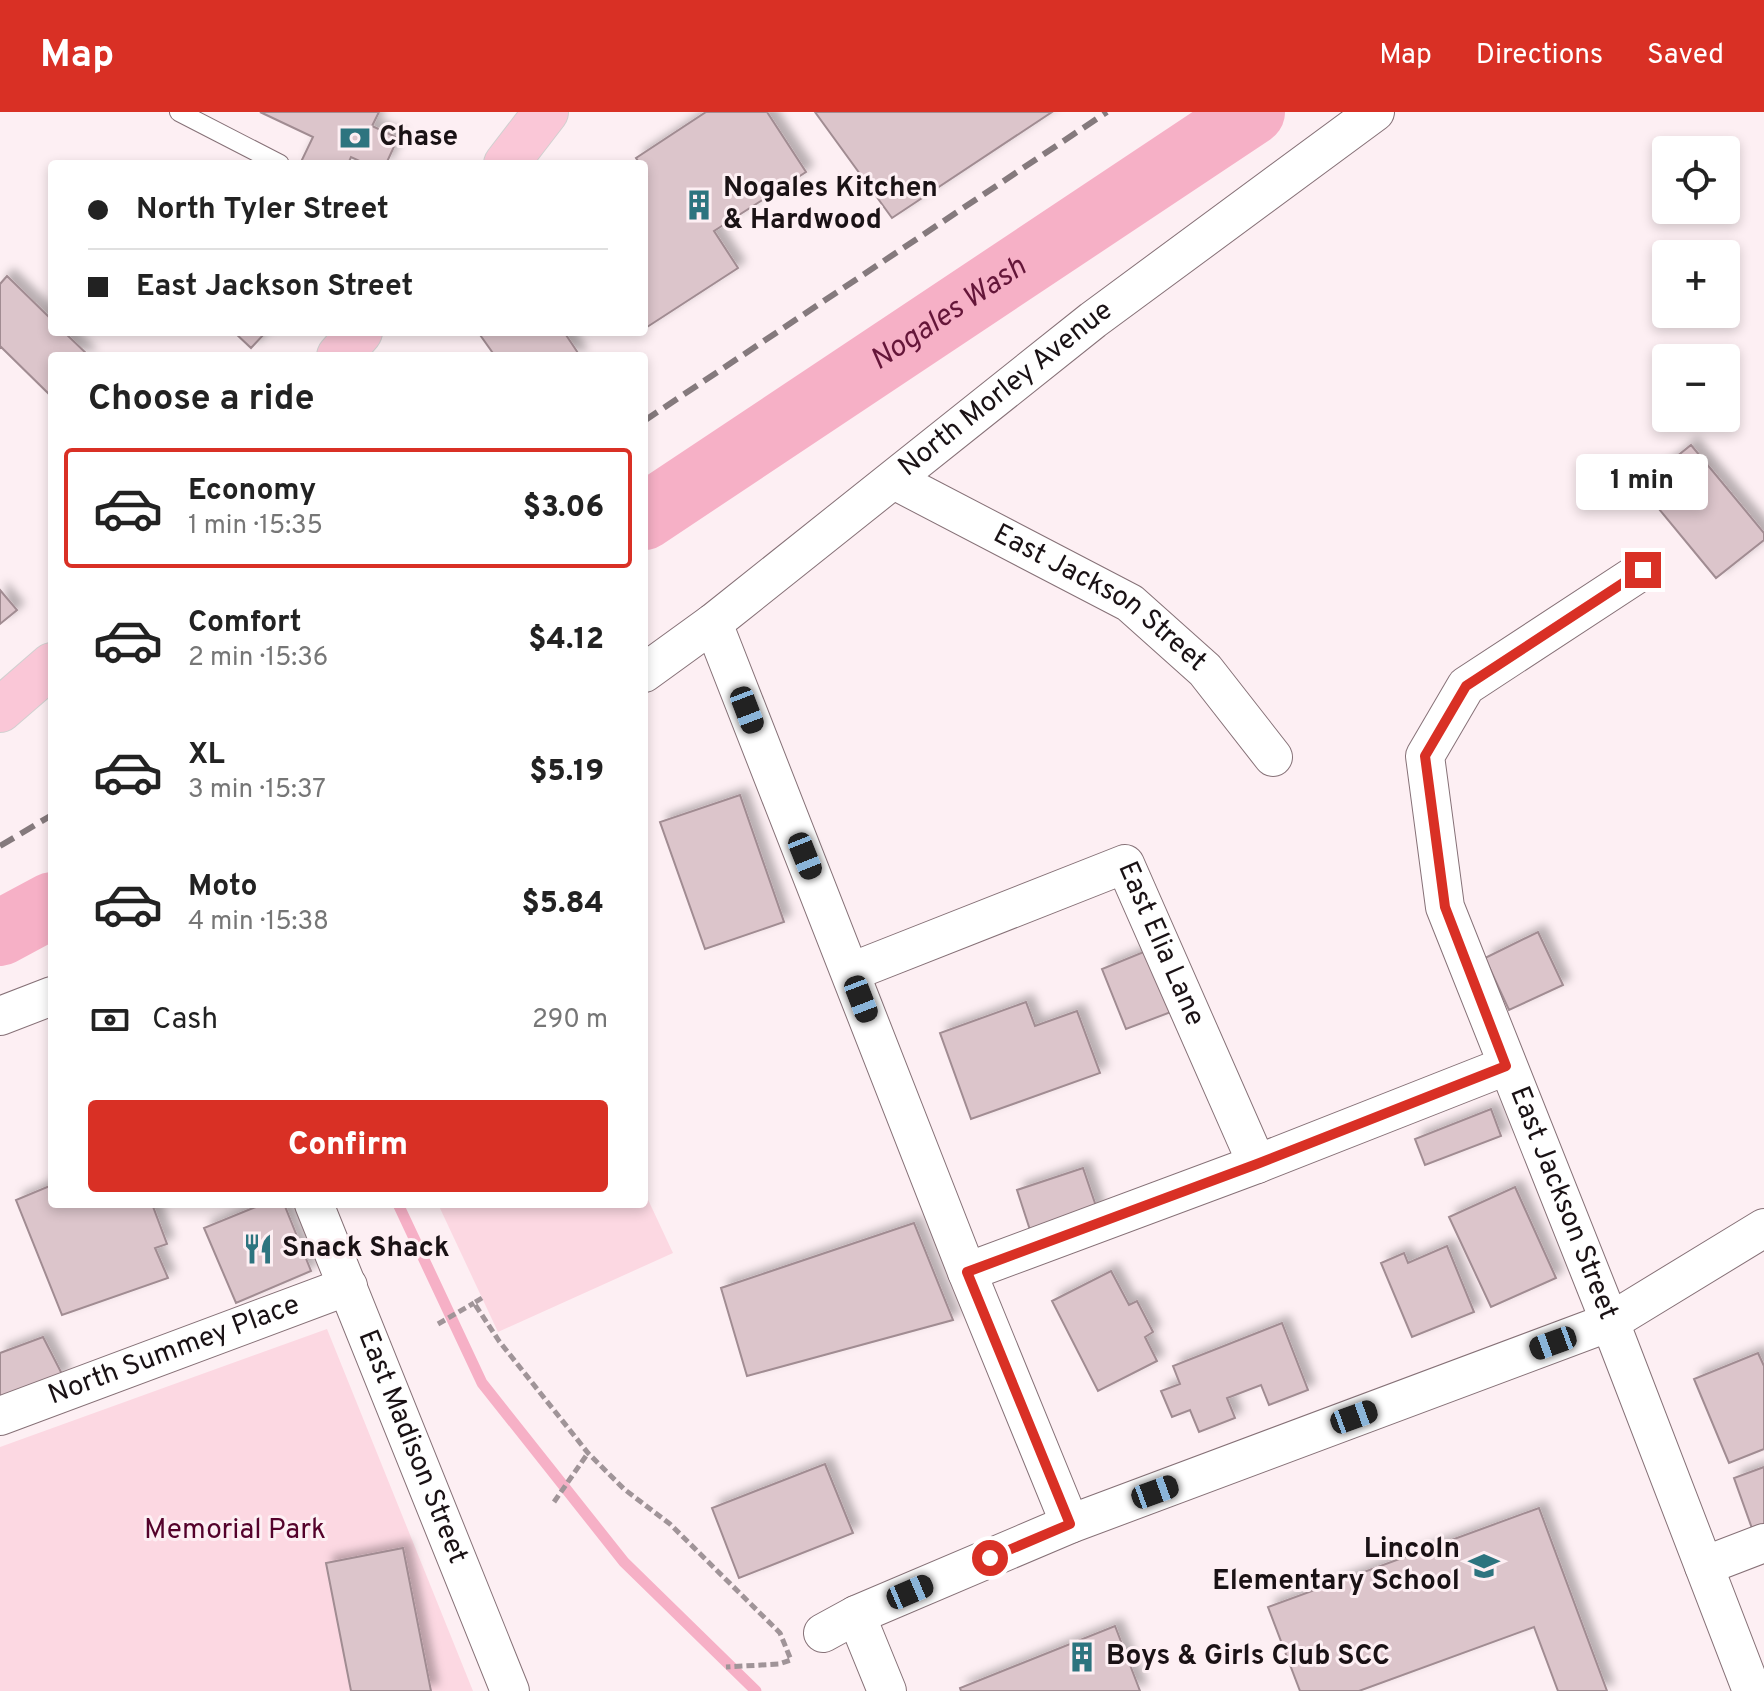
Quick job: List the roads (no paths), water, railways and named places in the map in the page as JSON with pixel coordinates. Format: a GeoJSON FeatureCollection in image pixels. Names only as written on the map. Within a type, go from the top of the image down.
{"type":"FeatureCollection","features":[{"type":"Feature","properties":{"kind":"main road"},"geometry":{"type":"LineString","coordinates":[[509,160],[545,113]]}},
{"type":"Feature","properties":{"kind":"main road"},"geometry":{"type":"LineString","coordinates":[[342,352],[356,336]]}},
{"type":"Feature","properties":{"kind":"main road"},"geometry":{"type":"LineString","coordinates":[[0,710],[48,668]]}},
{"type":"Feature","properties":{"kind":"street","name":"North Morley Avenue"},"geometry":{"type":"LineString","coordinates":[[648,670],[713,623],[1093,320],[1375,112]]}},
{"type":"Feature","properties":{"kind":"street","name":"East Jackson Street"},"geometry":{"type":"LineString","coordinates":[[894,480],[1130,603],[1205,670],[1273,757]]}},
{"type":"Feature","properties":{"kind":"street","name":"East Jackson Street"},"geometry":{"type":"LineString","coordinates":[[1643,570],[1466,686],[1425,756],[1445,907],[1752,1691]]}},
{"type":"Feature","properties":{"kind":"street"},"geometry":{"type":"LineString","coordinates":[[713,623],[967,1272],[1070,1524]]}},
{"type":"Feature","properties":{"kind":"street","name":"East Elia Lane"},"geometry":{"type":"LineString","coordinates":[[851,972],[1125,864],[1257,1164]]}},
{"type":"Feature","properties":{"kind":"street"},"geometry":{"type":"LineString","coordinates":[[0,1016],[48,998]]}},
{"type":"Feature","properties":{"kind":"street"},"geometry":{"type":"LineString","coordinates":[[967,1272],[1257,1164],[1506,1066]]}},
{"type":"Feature","properties":{"kind":"street","name":"East Madison Street"},"geometry":{"type":"LineString","coordinates":[[316,1208],[510,1691]]}},
{"type":"Feature","properties":{"kind":"street"},"geometry":{"type":"LineString","coordinates":[[823,1633],[856,1615],[1070,1524],[1610,1322],[1764,1228]]}},
{"type":"Feature","properties":{"kind":"street","name":"North Summey Place"},"geometry":{"type":"LineString","coordinates":[[0,1416],[348,1286]]}},
{"type":"Feature","properties":{"kind":"street"},"geometry":{"type":"LineString","coordinates":[[1704,1566],[1764,1543]]}},
{"type":"Feature","properties":{"kind":"street"},"geometry":{"type":"LineString","coordinates":[[856,1615],[887,1691]]}},
{"type":"Feature","properties":{"kind":"lane"},"geometry":{"type":"LineString","coordinates":[[179,112],[272,160]]}},
{"type":"Feature","properties":{"kind":"waterway","name":"Nogales Wash"},"geometry":{"type":"LineString","coordinates":[[648,514],[1252,112]]}},
{"type":"Feature","properties":{"kind":"waterway","name":"Nogales Wash"},"geometry":{"type":"LineString","coordinates":[[0,933],[48,907]]}},
{"type":"Feature","properties":{"kind":"waterway"},"geometry":{"type":"LineString","coordinates":[[400,1208],[482,1383],[624,1562],[756,1691]]}},
{"type":"Feature","properties":{"kind":"railway"},"geometry":{"type":"LineString","coordinates":[[648,418],[1107,112]]}},
{"type":"Feature","properties":{"kind":"railway"},"geometry":{"type":"LineString","coordinates":[[0,846],[48,817]]}},
{"type":"Feature","properties":{"kind":"place","name":"Chase"},"geometry":{"type":"Point","coordinates":[355,138]}},
{"type":"Feature","properties":{"kind":"place","name":"Nogales Kitchen & Hardwood"},"geometry":{"type":"Point","coordinates":[699,205]}},
{"type":"Feature","properties":{"kind":"place","name":"Snack Shack"},"geometry":{"type":"Point","coordinates":[258,1249]}},
{"type":"Feature","properties":{"kind":"place","name":"Lincoln Elementary School"},"geometry":{"type":"Point","coordinates":[1484,1566]}},
{"type":"Feature","properties":{"kind":"place","name":"Boys & Girls Club SCC"},"geometry":{"type":"Point","coordinates":[1082,1657]}},
{"type":"Feature","properties":{"kind":"park label","name":"Memorial Park"},"geometry":{"type":"Point","coordinates":[235,1531]}}]}
